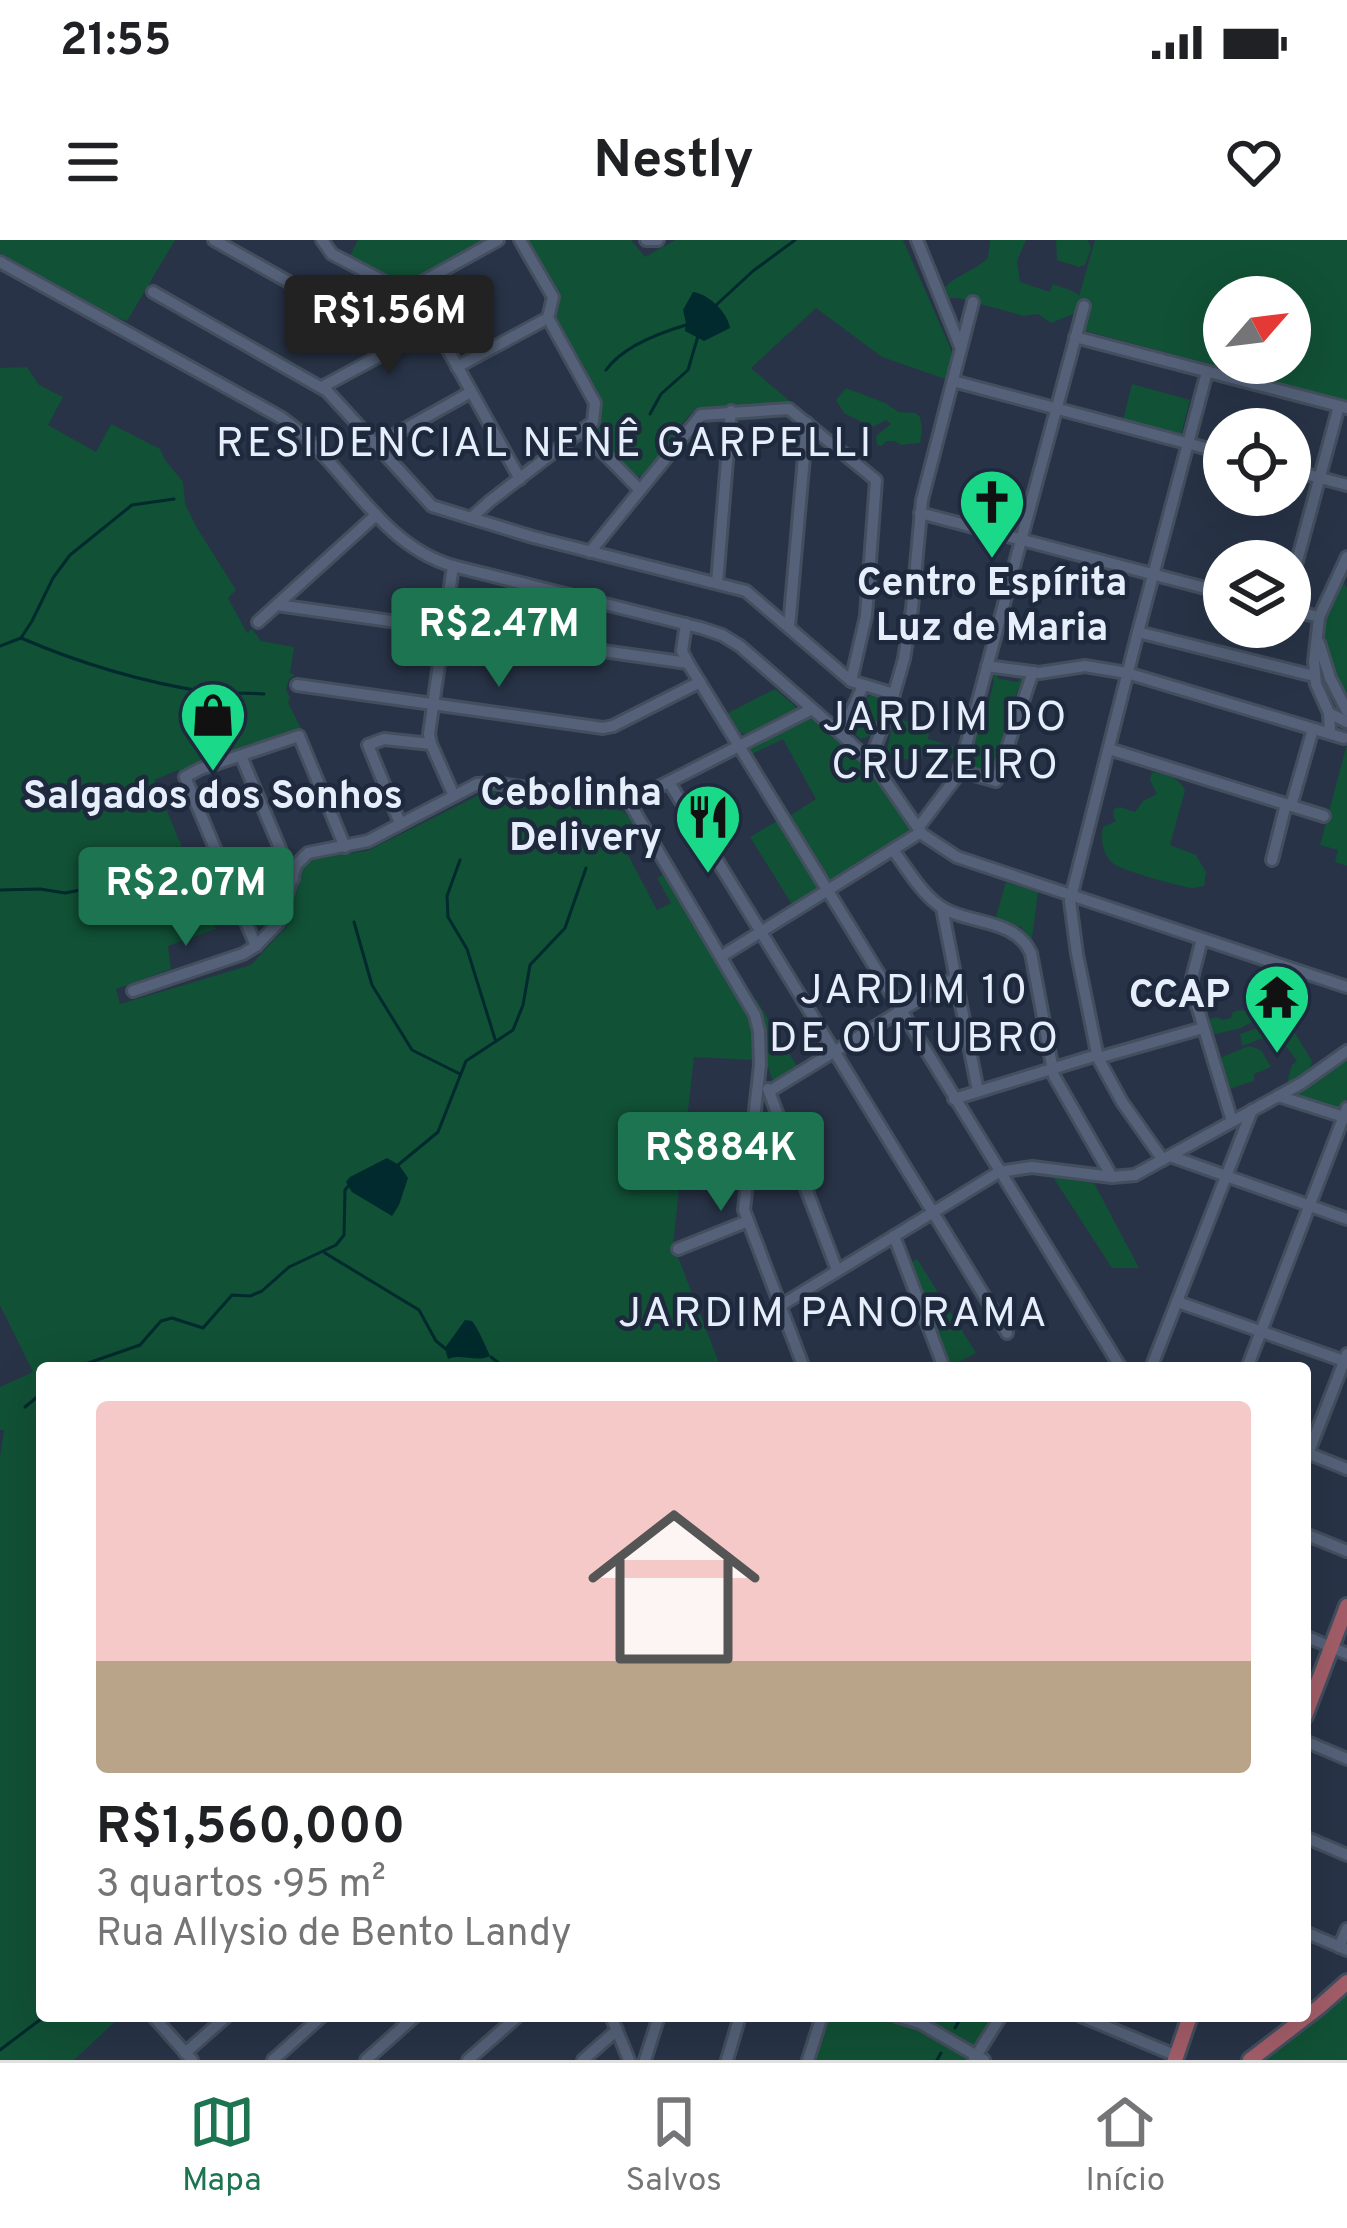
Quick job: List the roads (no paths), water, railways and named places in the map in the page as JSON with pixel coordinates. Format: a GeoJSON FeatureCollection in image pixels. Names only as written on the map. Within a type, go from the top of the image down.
{"type":"FeatureCollection","features":[{"type":"Feature","properties":{"kind":"main road"},"geometry":{"type":"LineString","coordinates":[[1311,1705],[1339,1651],[1347,1606]]}},
{"type":"Feature","properties":{"kind":"main road"},"geometry":{"type":"LineString","coordinates":[[1311,2014],[1347,1982]]}},
{"type":"Feature","properties":{"kind":"main road"},"geometry":{"type":"LineString","coordinates":[[1176,2058],[1188,2022]]}},
{"type":"Feature","properties":{"kind":"main road"},"geometry":{"type":"LineString","coordinates":[[1250,2060],[1300,2022]]}},
{"type":"Feature","properties":{"kind":"street"},"geometry":{"type":"LineString","coordinates":[[214,240],[399,344]]}},
{"type":"Feature","properties":{"kind":"street"},"geometry":{"type":"LineString","coordinates":[[322,240],[332,254],[399,291],[499,240]]}},
{"type":"Feature","properties":{"kind":"street"},"geometry":{"type":"LineString","coordinates":[[471,518],[593,422],[595,403],[548,318],[553,297],[520,240]]}},
{"type":"Feature","properties":{"kind":"street"},"geometry":{"type":"LineString","coordinates":[[646,240],[658,240]]}},
{"type":"Feature","properties":{"kind":"street"},"geometry":{"type":"LineString","coordinates":[[917,240],[962,349]]}},
{"type":"Feature","properties":{"kind":"street"},"geometry":{"type":"LineString","coordinates":[[0,262],[267,408],[302,434],[414,549],[453,566],[713,631],[740,646],[870,760],[919,830],[964,861],[1347,987]]}},
{"type":"Feature","properties":{"kind":"street"},"geometry":{"type":"LineString","coordinates":[[413,287],[520,479]]}},
{"type":"Feature","properties":{"kind":"street"},"geometry":{"type":"LineString","coordinates":[[153,292],[322,388],[433,506],[753,595],[857,684],[894,694]]}},
{"type":"Feature","properties":{"kind":"street"},"geometry":{"type":"LineString","coordinates":[[870,760],[894,694],[910,625],[920,513],[973,302]]}},
{"type":"Feature","properties":{"kind":"street"},"geometry":{"type":"LineString","coordinates":[[722,956],[893,850],[919,830],[955,782],[1084,306]]}},
{"type":"Feature","properties":{"kind":"street"},"geometry":{"type":"LineString","coordinates":[[458,367],[548,318]]}},
{"type":"Feature","properties":{"kind":"street"},"geometry":{"type":"LineString","coordinates":[[322,388],[435,326]]}},
{"type":"Feature","properties":{"kind":"street"},"geometry":{"type":"LineString","coordinates":[[1075,337],[1203,371]]}},
{"type":"Feature","properties":{"kind":"street"},"geometry":{"type":"LineString","coordinates":[[953,381],[1203,447]]}},
{"type":"Feature","properties":{"kind":"street"},"geometry":{"type":"LineString","coordinates":[[1204,384],[1071,896],[1077,954],[1098,1057],[1116,1093],[1167,1158],[1347,1219]]}},
{"type":"Feature","properties":{"kind":"street"},"geometry":{"type":"LineString","coordinates":[[1254,384],[1343,407],[1303,540]]}},
{"type":"Feature","properties":{"kind":"street"},"geometry":{"type":"LineString","coordinates":[[376,445],[471,392]]}},
{"type":"Feature","properties":{"kind":"street"},"geometry":{"type":"LineString","coordinates":[[590,552],[696,419],[708,412],[785,408],[807,423],[876,480],[866,623],[857,684],[841,734]]}},
{"type":"Feature","properties":{"kind":"street"},"geometry":{"type":"LineString","coordinates":[[717,583],[731,411]]}},
{"type":"Feature","properties":{"kind":"street"},"geometry":{"type":"LineString","coordinates":[[790,627],[807,423]]}},
{"type":"Feature","properties":{"kind":"street"},"geometry":{"type":"LineString","coordinates":[[583,432],[639,489]]}},
{"type":"Feature","properties":{"kind":"street"},"geometry":{"type":"LineString","coordinates":[[1311,476],[1347,485]]}},
{"type":"Feature","properties":{"kind":"street"},"geometry":{"type":"LineString","coordinates":[[920,513],[1203,587]]}},
{"type":"Feature","properties":{"kind":"street"},"geometry":{"type":"LineString","coordinates":[[258,622],[376,515]]}},
{"type":"Feature","properties":{"kind":"street"},"geometry":{"type":"LineString","coordinates":[[1338,736],[1314,676],[1319,617],[1346,564]]}},
{"type":"Feature","properties":{"kind":"street"},"geometry":{"type":"LineString","coordinates":[[453,566],[430,742],[454,796]]}},
{"type":"Feature","properties":{"kind":"street"},"geometry":{"type":"LineString","coordinates":[[277,605],[688,663]]}},
{"type":"Feature","properties":{"kind":"street"},"geometry":{"type":"LineString","coordinates":[[1311,615],[1319,617]]}},
{"type":"Feature","properties":{"kind":"street"},"geometry":{"type":"LineString","coordinates":[[673,661],[682,650],[686,624]]}},
{"type":"Feature","properties":{"kind":"street"},"geometry":{"type":"LineString","coordinates":[[1138,632],[1314,676]]}},
{"type":"Feature","properties":{"kind":"street"},"geometry":{"type":"LineString","coordinates":[[1317,634],[1346,718],[1338,736]]}},
{"type":"Feature","properties":{"kind":"street"},"geometry":{"type":"LineString","coordinates":[[682,650],[1117,1362]]}},
{"type":"Feature","properties":{"kind":"street"},"geometry":{"type":"LineString","coordinates":[[987,666],[1033,672],[1085,666],[1127,673],[1338,736]]}},
{"type":"Feature","properties":{"kind":"street"},"geometry":{"type":"LineString","coordinates":[[996,781],[1033,672]]}},
{"type":"Feature","properties":{"kind":"street"},"geometry":{"type":"LineString","coordinates":[[297,685],[607,728],[700,682]]}},
{"type":"Feature","properties":{"kind":"street"},"geometry":{"type":"LineString","coordinates":[[284,858],[342,841],[368,841],[489,782],[629,802],[812,709]]}},
{"type":"Feature","properties":{"kind":"street"},"geometry":{"type":"LineString","coordinates":[[1329,713],[1346,718]]}},
{"type":"Feature","properties":{"kind":"street"},"geometry":{"type":"LineString","coordinates":[[1273,860],[1313,729]]}},
{"type":"Feature","properties":{"kind":"street"},"geometry":{"type":"LineString","coordinates":[[256,946],[185,777],[299,736],[342,841]]}},
{"type":"Feature","properties":{"kind":"street"},"geometry":{"type":"LineString","coordinates":[[400,823],[368,745],[384,739],[430,742]]}},
{"type":"Feature","properties":{"kind":"street"},"geometry":{"type":"LineString","coordinates":[[1108,749],[1324,816]]}},
{"type":"Feature","properties":{"kind":"street"},"geometry":{"type":"LineString","coordinates":[[241,756],[293,879]]}},
{"type":"Feature","properties":{"kind":"street"},"geometry":{"type":"LineString","coordinates":[[959,771],[996,781],[1010,793]]}},
{"type":"Feature","properties":{"kind":"street"},"geometry":{"type":"LineString","coordinates":[[670,782],[1007,1333]]}},
{"type":"Feature","properties":{"kind":"street"},"geometry":{"type":"LineString","coordinates":[[629,802],[755,1015],[758,1079],[744,1203],[802,1362]]}},
{"type":"Feature","properties":{"kind":"street"},"geometry":{"type":"LineString","coordinates":[[133,991],[256,946],[282,916],[296,865],[308,853],[342,841]]}},
{"type":"Feature","properties":{"kind":"street"},"geometry":{"type":"LineString","coordinates":[[893,850],[942,908],[1012,932],[1024,941],[1052,1070],[1112,1178]]}},
{"type":"Feature","properties":{"kind":"street"},"geometry":{"type":"LineString","coordinates":[[942,908],[978,1091]]}},
{"type":"Feature","properties":{"kind":"street"},"geometry":{"type":"LineString","coordinates":[[250,931],[282,916]]}},
{"type":"Feature","properties":{"kind":"street"},"geometry":{"type":"LineString","coordinates":[[1202,939],[1192,984],[1232,1121]]}},
{"type":"Feature","properties":{"kind":"street"},"geometry":{"type":"LineString","coordinates":[[770,1090],[956,976]]}},
{"type":"Feature","properties":{"kind":"street"},"geometry":{"type":"LineString","coordinates":[[954,1099],[1203,1028]]}},
{"type":"Feature","properties":{"kind":"street"},"geometry":{"type":"LineString","coordinates":[[780,1306],[999,1172],[1032,1168],[1112,1178],[1135,1175],[1318,1073],[1347,1051]]}},
{"type":"Feature","properties":{"kind":"street"},"geometry":{"type":"LineString","coordinates":[[758,1079],[770,1090],[837,1270]]}},
{"type":"Feature","properties":{"kind":"street"},"geometry":{"type":"LineString","coordinates":[[1249,1362],[1346,1114],[1278,1096]]}},
{"type":"Feature","properties":{"kind":"street"},"geometry":{"type":"LineString","coordinates":[[1153,1362],[1252,1110]]}},
{"type":"Feature","properties":{"kind":"street"},"geometry":{"type":"LineString","coordinates":[[679,1249],[748,1221]]}},
{"type":"Feature","properties":{"kind":"street"},"geometry":{"type":"LineString","coordinates":[[894,1236],[942,1362]]}},
{"type":"Feature","properties":{"kind":"street"},"geometry":{"type":"LineString","coordinates":[[1178,1302],[1346,1359],[1311,1443]]}},
{"type":"Feature","properties":{"kind":"street"},"geometry":{"type":"LineString","coordinates":[[1311,1455],[1347,1469]]}},
{"type":"Feature","properties":{"kind":"street"},"geometry":{"type":"LineString","coordinates":[[1311,1536],[1347,1551]]}},
{"type":"Feature","properties":{"kind":"street"},"geometry":{"type":"LineString","coordinates":[[1311,1639],[1339,1651]]}},
{"type":"Feature","properties":{"kind":"street"},"geometry":{"type":"LineString","coordinates":[[1311,1744],[1347,1759]]}},
{"type":"Feature","properties":{"kind":"street"},"geometry":{"type":"LineString","coordinates":[[1311,1840],[1347,1855]]}},
{"type":"Feature","properties":{"kind":"street"},"geometry":{"type":"LineString","coordinates":[[1311,1935],[1343,1949],[1347,1929]]}},
{"type":"Feature","properties":{"kind":"street"},"geometry":{"type":"LineString","coordinates":[[158,2022],[189,2056],[220,2022]]}},
{"type":"Feature","properties":{"kind":"street"},"geometry":{"type":"LineString","coordinates":[[273,2060],[315,2022]]}},
{"type":"Feature","properties":{"kind":"street"},"geometry":{"type":"LineString","coordinates":[[366,2060],[408,2022]]}},
{"type":"Feature","properties":{"kind":"street"},"geometry":{"type":"LineString","coordinates":[[468,2060],[511,2022]]}},
{"type":"Feature","properties":{"kind":"street"},"geometry":{"type":"LineString","coordinates":[[613,2022],[629,2060]]}},
{"type":"Feature","properties":{"kind":"street"},"geometry":{"type":"LineString","coordinates":[[645,2060],[657,2022]]}},
{"type":"Feature","properties":{"kind":"street"},"geometry":{"type":"LineString","coordinates":[[727,2060],[738,2022]]}},
{"type":"Feature","properties":{"kind":"street"},"geometry":{"type":"LineString","coordinates":[[808,2060],[820,2022]]}},
{"type":"Feature","properties":{"kind":"street"},"geometry":{"type":"LineString","coordinates":[[915,2022],[978,2058],[998,2022]]}},
{"type":"Feature","properties":{"kind":"street"},"geometry":{"type":"LineString","coordinates":[[1095,2022],[1176,2058]]}},
{"type":"Feature","properties":{"kind":"street"},"geometry":{"type":"LineString","coordinates":[[583,2060],[617,2030]]}},
{"type":"Feature","properties":{"kind":"waterway"},"geometry":{"type":"LineString","coordinates":[[714,307],[795,240]]}},
{"type":"Feature","properties":{"kind":"waterway"},"geometry":{"type":"LineString","coordinates":[[606,370],[632,347],[686,325]]}},
{"type":"Feature","properties":{"kind":"waterway"},"geometry":{"type":"LineString","coordinates":[[650,414],[661,394],[688,370],[698,336]]}},
{"type":"Feature","properties":{"kind":"waterway"},"geometry":{"type":"LineString","coordinates":[[21,638],[70,555],[132,505],[174,499]]}},
{"type":"Feature","properties":{"kind":"waterway"},"geometry":{"type":"LineString","coordinates":[[0,646],[21,638],[159,683],[213,693],[264,694]]}},
{"type":"Feature","properties":{"kind":"waterway"},"geometry":{"type":"LineString","coordinates":[[460,860],[447,896],[448,917],[467,949],[495,1039]]}},
{"type":"Feature","properties":{"kind":"waterway"},"geometry":{"type":"LineString","coordinates":[[398,1165],[438,1132],[466,1061],[513,1030],[530,965],[565,928],[586,868]]}},
{"type":"Feature","properties":{"kind":"waterway"},"geometry":{"type":"LineString","coordinates":[[0,890],[65,893],[96,887],[118,895]]}},
{"type":"Feature","properties":{"kind":"waterway"},"geometry":{"type":"LineString","coordinates":[[354,922],[372,985],[412,1050],[460,1074]]}},
{"type":"Feature","properties":{"kind":"waterway"},"geometry":{"type":"LineString","coordinates":[[91,1362],[140,1345],[161,1321],[172,1318],[203,1328],[232,1295],[262,1291],[289,1267],[336,1245],[344,1235],[345,1190],[350,1184]]}},
{"type":"Feature","properties":{"kind":"waterway"},"geometry":{"type":"LineString","coordinates":[[325,1253],[419,1310],[436,1341],[446,1349]]}},
{"type":"Feature","properties":{"kind":"waterway"},"geometry":{"type":"LineString","coordinates":[[491,1357],[497,1362]]}},
{"type":"Feature","properties":{"kind":"waterway"},"geometry":{"type":"LineString","coordinates":[[25,1407],[36,1398]]}},
{"type":"Feature","properties":{"kind":"waterway"},"geometry":{"type":"LineString","coordinates":[[0,2050],[37,2022]]}},
{"type":"Feature","properties":{"kind":"waterway"},"geometry":{"type":"LineString","coordinates":[[955,2028],[958,2022]]}},
{"type":"Feature","properties":{"kind":"waterway"},"geometry":{"type":"LineString","coordinates":[[937,2060],[941,2053]]}},
{"type":"Feature","properties":{"kind":"place","name":"Centro Espírita Luz de Maria"},"geometry":{"type":"Point","coordinates":[992,561]}},
{"type":"Feature","properties":{"kind":"place","name":"Salgados dos Sonhos"},"geometry":{"type":"Point","coordinates":[213,774]}},
{"type":"Feature","properties":{"kind":"place","name":"Cebolinha Delivery"},"geometry":{"type":"Point","coordinates":[708,876]}},
{"type":"Feature","properties":{"kind":"place","name":"CCAP"},"geometry":{"type":"Point","coordinates":[1277,1056]}},
{"type":"Feature","properties":{"kind":"district","name":"RESIDENCIAL NENÊ GARPELLI"},"geometry":{"type":"Point","coordinates":[545,445]}},
{"type":"Feature","properties":{"kind":"district","name":"JARDIM DO CRUZEIRO"},"geometry":{"type":"Point","coordinates":[946,743]}},
{"type":"Feature","properties":{"kind":"district","name":"JARDIM 10 DE OUTUBRO"},"geometry":{"type":"Point","coordinates":[915,1016]}},
{"type":"Feature","properties":{"kind":"district","name":"JARDIM PANORAMA"},"geometry":{"type":"Point","coordinates":[834,1315]}}]}
